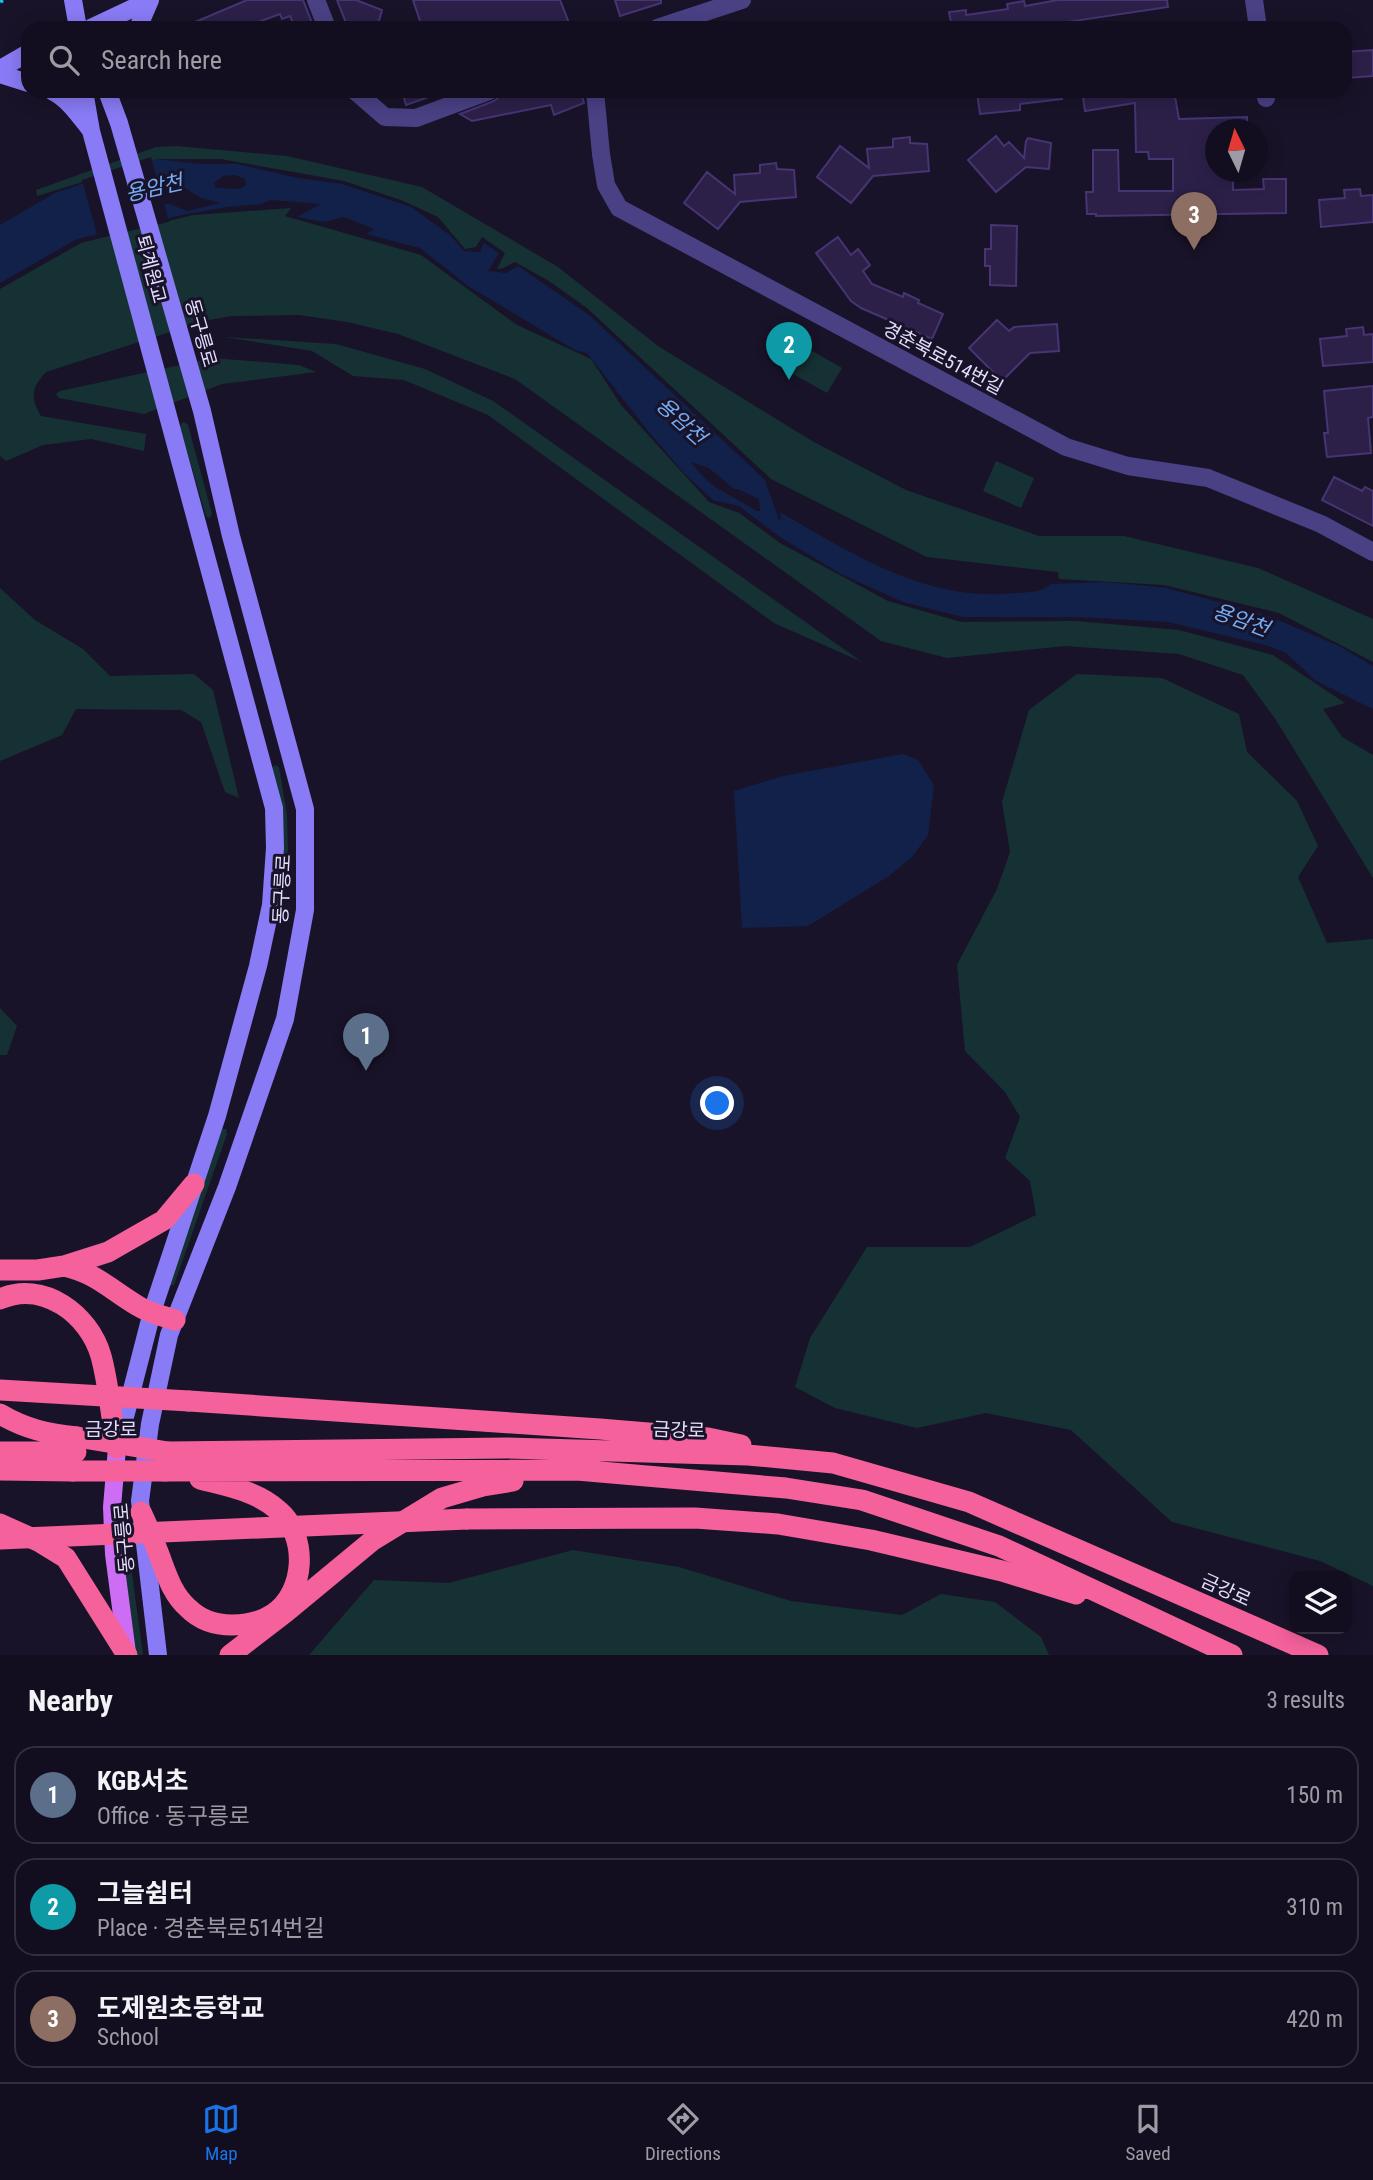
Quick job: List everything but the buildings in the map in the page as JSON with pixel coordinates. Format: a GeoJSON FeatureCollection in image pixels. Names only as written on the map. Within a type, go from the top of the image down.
{"type":"FeatureCollection","features":[{"type":"Feature","properties":{"kind":"highway"},"geometry":{"type":"LineString","coordinates":[[0,1270],[38,1270],[64,1266],[108,1252],[164,1220],[194,1184]]}},
{"type":"Feature","properties":{"kind":"highway"},"geometry":{"type":"LineString","coordinates":[[64,1266],[83,1270],[139,1307],[175,1320]]}},
{"type":"Feature","properties":{"kind":"highway"},"geometry":{"type":"LineString","coordinates":[[0,1287],[38,1270]]}},
{"type":"Feature","properties":{"kind":"highway"},"geometry":{"type":"LineString","coordinates":[[0,1299],[18,1294],[41,1295],[61,1303],[80,1319],[101,1354],[117,1448]]}},
{"type":"Feature","properties":{"kind":"highway"},"geometry":{"type":"LineString","coordinates":[[0,1391],[189,1401],[708,1438],[833,1463]]}},
{"type":"Feature","properties":{"kind":"highway"},"geometry":{"type":"LineString","coordinates":[[0,1414],[75,1453],[167,1461],[255,1495],[280,1511],[293,1527],[300,1554],[291,1594],[275,1613],[248,1624],[219,1625],[202,1619],[175,1595],[141,1512]]}},
{"type":"Feature","properties":{"kind":"highway","name":"금강로"},"geometry":{"type":"LineString","coordinates":[[167,1461],[507,1448],[748,1455],[833,1463],[970,1502],[1318,1655]]}},
{"type":"Feature","properties":{"kind":"highway","name":"금강로"},"geometry":{"type":"LineString","coordinates":[[0,1452],[75,1453],[167,1461],[577,1471],[786,1488],[862,1500],[999,1546],[1232,1655]]}},
{"type":"Feature","properties":{"kind":"highway","name":"금강로"},"geometry":{"type":"LineString","coordinates":[[0,1470],[75,1453]]}},
{"type":"Feature","properties":{"kind":"highway"},"geometry":{"type":"LineString","coordinates":[[230,1655],[373,1540],[442,1498],[483,1486],[577,1471]]}},
{"type":"Feature","properties":{"kind":"highway"},"geometry":{"type":"LineString","coordinates":[[0,1539],[467,1519],[695,1518],[778,1524],[871,1540],[1002,1571],[1153,1618]]}},
{"type":"Feature","properties":{"kind":"highway"},"geometry":{"type":"LineString","coordinates":[[0,1524],[18,1530],[66,1558],[127,1655]]}},
{"type":"Feature","properties":{"kind":"main road","name":"동구릉로"},"geometry":{"type":"LineString","coordinates":[[117,1448],[112,1507],[114,1554],[127,1655]]}},
{"type":"Feature","properties":{"kind":"street"},"geometry":{"type":"LineString","coordinates":[[73,0],[77,21]]}},
{"type":"Feature","properties":{"kind":"street"},"geometry":{"type":"LineString","coordinates":[[106,21],[150,0]]}},
{"type":"Feature","properties":{"kind":"street"},"geometry":{"type":"LineString","coordinates":[[141,21],[150,0]]}},
{"type":"Feature","properties":{"kind":"street"},"geometry":{"type":"LineString","coordinates":[[316,0],[324,21]]}},
{"type":"Feature","properties":{"kind":"street"},"geometry":{"type":"LineString","coordinates":[[678,21],[742,0]]}},
{"type":"Feature","properties":{"kind":"street"},"geometry":{"type":"LineString","coordinates":[[1254,0],[1257,21]]}},
{"type":"Feature","properties":{"kind":"street"},"geometry":{"type":"LineString","coordinates":[[0,69],[21,57]]}},
{"type":"Feature","properties":{"kind":"street"},"geometry":{"type":"LineString","coordinates":[[0,74],[21,81]]}},
{"type":"Feature","properties":{"kind":"street"},"geometry":{"type":"LineString","coordinates":[[61,98],[91,131]]}},
{"type":"Feature","properties":{"kind":"street","name":"퇴계원교"},"geometry":{"type":"LineString","coordinates":[[85,98],[91,131],[170,418]]}},
{"type":"Feature","properties":{"kind":"street","name":"동구릉로"},"geometry":{"type":"LineString","coordinates":[[110,98],[202,411],[231,536],[304,808],[305,910],[285,1019],[227,1187],[169,1335],[149,1424],[140,1501],[158,1655]]}},
{"type":"Feature","properties":{"kind":"street"},"geometry":{"type":"LineString","coordinates":[[119,123],[121,98]]}},
{"type":"Feature","properties":{"kind":"street"},"geometry":{"type":"LineString","coordinates":[[363,98],[385,117],[395,118],[416,118],[469,98]]}},
{"type":"Feature","properties":{"kind":"street","name":"경춘북로514번길"},"geometry":{"type":"LineString","coordinates":[[596,98],[606,185],[619,208],[1066,447],[1128,466],[1208,478],[1321,524],[1373,552]]}},
{"type":"Feature","properties":{"kind":"street","name":"동구릉로"},"geometry":{"type":"LineString","coordinates":[[117,1448],[152,1312],[217,1116],[258,966],[271,905],[275,848],[274,808],[170,418]]}},
{"type":"Feature","properties":{"kind":"green space"},"geometry":{"type":"Polygon","coordinates":[[[177,146],[287,156],[422,187],[558,267],[658,346],[812,441],[906,490],[1039,536],[1124,536],[1258,568],[1373,619],[1373,662],[1279,613],[1164,585],[1059,579],[1058,572],[927,557],[771,479],[587,308],[549,281],[515,262],[497,269],[505,253],[482,237],[476,247],[465,249],[438,217],[401,200],[344,181],[221,159],[157,159],[37,196],[36,190],[156,147],[177,146]]]}},
{"type":"Feature","properties":{"kind":"green space"},"geometry":{"type":"Polygon","coordinates":[[[291,208],[285,216],[421,255],[517,325],[591,359],[621,405],[709,502],[739,513],[780,543],[888,601],[961,622],[1075,621],[1179,630],[1273,655],[1345,703],[1323,709],[1342,737],[1373,755],[1373,878],[1276,720],[1243,675],[1179,654],[1065,646],[947,658],[881,641],[515,379],[398,334],[347,322],[299,315],[231,316],[204,321],[46,372],[37,383],[34,398],[41,416],[146,434],[144,451],[91,439],[43,445],[6,461],[0,456],[0,289],[81,243],[193,215],[291,208]]]}},
{"type":"Feature","properties":{"kind":"green space"},"geometry":{"type":"Polygon","coordinates":[[[225,337],[336,344],[425,369],[493,401],[862,662],[774,623],[488,415],[404,380],[353,376],[312,351],[225,337]]]}},
{"type":"Feature","properties":{"kind":"green space"},"geometry":{"type":"Polygon","coordinates":[[[793,340],[842,368],[827,393],[779,366],[793,340]]]}},
{"type":"Feature","properties":{"kind":"green space"},"geometry":{"type":"Polygon","coordinates":[[[213,358],[299,365],[316,372],[222,384],[144,414],[59,398],[56,394],[60,391],[213,358]]]}},
{"type":"Feature","properties":{"kind":"green space"},"geometry":{"type":"Polygon","coordinates":[[[184,422],[188,425],[212,514],[209,518],[206,516],[180,427],[184,422]]]}},
{"type":"Feature","properties":{"kind":"green space"},"geometry":{"type":"Polygon","coordinates":[[[996,461],[1034,478],[1021,508],[983,491],[996,461]]]}},
{"type":"Feature","properties":{"kind":"green space"},"geometry":{"type":"Polygon","coordinates":[[[0,588],[35,620],[83,649],[110,676],[194,674],[213,690],[239,798],[225,792],[201,722],[181,710],[76,709],[62,735],[0,761],[0,588]]]}},
{"type":"Feature","properties":{"kind":"green space"},"geometry":{"type":"Polygon","coordinates":[[[1077,674],[1162,678],[1239,714],[1247,752],[1297,801],[1318,846],[1298,877],[1327,943],[1373,939],[1373,1586],[1352,1576],[1352,1571],[1341,1571],[1320,1561],[1172,1522],[1071,1430],[986,1413],[917,1428],[835,1408],[795,1387],[810,1338],[867,1247],[970,1247],[1036,1215],[1030,1181],[1005,1158],[1020,1117],[1005,1092],[965,1051],[957,965],[997,889],[1010,852],[1002,802],[1029,710],[1077,674]]]}},
{"type":"Feature","properties":{"kind":"green space"},"geometry":{"type":"Polygon","coordinates":[[[275,765],[279,767],[287,815],[289,881],[286,883],[282,880],[282,847],[272,768],[275,765]]]}},
{"type":"Feature","properties":{"kind":"green space"},"geometry":{"type":"Polygon","coordinates":[[[0,1008],[17,1026],[7,1055],[0,1055],[0,1008]]]}},
{"type":"Feature","properties":{"kind":"green space"},"geometry":{"type":"Polygon","coordinates":[[[221,1129],[226,1129],[227,1134],[174,1285],[169,1286],[221,1129]]]}},
{"type":"Feature","properties":{"kind":"green space"},"geometry":{"type":"Polygon","coordinates":[[[573,1550],[679,1567],[791,1601],[902,1615],[941,1594],[995,1602],[1041,1637],[1049,1655],[309,1655],[374,1580],[449,1583],[573,1550]]]}},
{"type":"Feature","properties":{"kind":"green space"},"geometry":{"type":"Polygon","coordinates":[[[123,1559],[130,1559],[143,1655],[136,1655],[123,1559]]]}},
{"type":"Feature","properties":{"kind":"water","name":"용암천"},"geometry":{"type":"Polygon","coordinates":[[[157,159],[199,164],[237,164],[298,178],[342,184],[411,207],[450,235],[464,251],[480,252],[484,243],[499,253],[488,271],[506,273],[518,266],[589,315],[765,480],[779,520],[780,512],[863,559],[921,583],[952,590],[983,594],[1015,593],[1039,591],[1051,584],[1107,582],[1166,588],[1264,614],[1339,646],[1373,666],[1373,709],[1316,681],[1286,653],[1269,646],[1168,622],[1078,617],[963,617],[903,602],[839,573],[780,537],[739,506],[713,500],[684,473],[648,431],[587,353],[575,350],[468,286],[420,248],[366,234],[374,229],[344,217],[324,222],[297,217],[321,204],[271,200],[261,204],[182,215],[77,239],[0,283],[0,225],[55,193],[157,159]],[[235,175],[223,176],[214,183],[216,188],[240,189],[246,185],[245,179],[235,175]],[[173,186],[158,191],[159,204],[170,204],[187,211],[220,203],[201,198],[183,187],[173,186]],[[691,462],[721,491],[760,511],[759,499],[734,489],[709,468],[691,462]]]}},
{"type":"Feature","properties":{"kind":"water"},"geometry":{"type":"Polygon","coordinates":[[[903,754],[918,760],[934,785],[928,835],[912,857],[889,876],[808,926],[742,928],[734,791],[783,776],[903,754]]]}},
{"type":"Feature","properties":{"kind":"pier"},"geometry":{"type":"Polygon","coordinates":[[[151,157],[160,198],[163,200],[169,222],[98,238],[82,180],[151,157]]]}},
{"type":"Feature","properties":{"kind":"place","name":"도제원초등학교"},"geometry":{"type":"Point","coordinates":[1194,250]}},
{"type":"Feature","properties":{"kind":"place","name":"그늘쉼터"},"geometry":{"type":"Point","coordinates":[789,380]}},
{"type":"Feature","properties":{"kind":"place","name":"KGB서초"},"geometry":{"type":"Point","coordinates":[366,1071]}}]}
